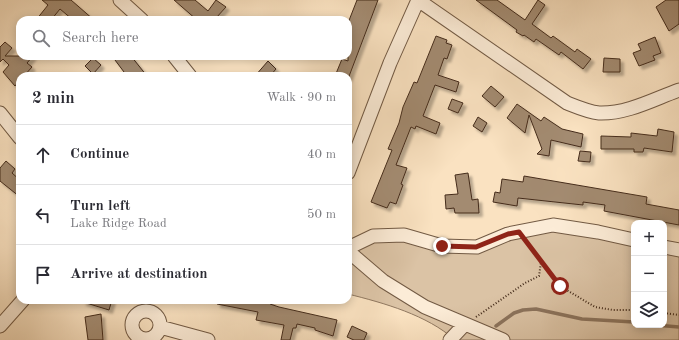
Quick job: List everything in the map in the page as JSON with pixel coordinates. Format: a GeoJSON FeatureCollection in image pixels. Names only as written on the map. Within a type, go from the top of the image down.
{"type":"FeatureCollection","features":[{"type":"Feature","properties":{"kind":"street"},"geometry":{"type":"LineString","coordinates":[[120,0],[138,16]]}},
{"type":"Feature","properties":{"kind":"street"},"geometry":{"type":"LineString","coordinates":[[352,163],[390,63],[418,0],[567,103],[583,109],[598,113],[615,112],[679,90]]}},
{"type":"Feature","properties":{"kind":"street"},"geometry":{"type":"LineString","coordinates":[[177,60],[187,72]]}},
{"type":"Feature","properties":{"kind":"street"},"geometry":{"type":"LineString","coordinates":[[0,113],[16,133]]}},
{"type":"Feature","properties":{"kind":"street"},"geometry":{"type":"LineString","coordinates":[[352,246],[373,236],[404,235],[442,246],[476,247],[508,234],[553,225],[598,232],[631,239]]}},
{"type":"Feature","properties":{"kind":"street"},"geometry":{"type":"LineString","coordinates":[[667,248],[679,250]]}},
{"type":"Feature","properties":{"kind":"street"},"geometry":{"type":"LineString","coordinates":[[352,254],[383,281],[425,307],[503,340]]}},
{"type":"Feature","properties":{"kind":"street"},"geometry":{"type":"LineString","coordinates":[[0,326],[19,304]]}},
{"type":"Feature","properties":{"kind":"street"},"geometry":{"type":"LineString","coordinates":[[450,340],[465,324]]}},
{"type":"Feature","properties":{"kind":"street"},"geometry":{"type":"LineString","coordinates":[[160,327],[208,340]]}},
{"type":"Feature","properties":{"kind":"path"},"geometry":{"type":"LineString","coordinates":[[519,232],[560,286],[595,307],[613,310],[631,310]]}},
{"type":"Feature","properties":{"kind":"path"},"geometry":{"type":"LineString","coordinates":[[465,324],[525,283],[539,276],[541,261]]}},
{"type":"Feature","properties":{"kind":"path"},"geometry":{"type":"LineString","coordinates":[[667,314],[679,315]]}},
{"type":"Feature","properties":{"kind":"shaded area"},"geometry":{"type":"Polygon","coordinates":[[[553,225],[631,239],[631,328],[667,328],[667,248],[679,250],[679,340],[455,340],[444,331],[418,317],[376,301],[352,295],[352,246],[373,236],[477,247],[553,225]]]}},
{"type":"Feature","properties":{"kind":"building"},"geometry":{"type":"Polygon","coordinates":[[[42,0],[71,0],[89,16],[68,16],[60,9],[54,16],[39,16],[48,5],[42,0]]]}},
{"type":"Feature","properties":{"kind":"building"},"geometry":{"type":"Polygon","coordinates":[[[174,0],[195,0],[208,11],[216,0],[226,7],[218,16],[192,16],[174,0]]]}},
{"type":"Feature","properties":{"kind":"building"},"geometry":{"type":"Polygon","coordinates":[[[357,0],[378,0],[351,72],[337,72],[342,60],[352,60],[352,16],[351,16],[357,0]]]}},
{"type":"Feature","properties":{"kind":"building"},"geometry":{"type":"Polygon","coordinates":[[[476,0],[497,0],[525,20],[538,0],[545,5],[532,24],[551,38],[553,36],[575,52],[577,49],[591,59],[583,69],[561,52],[559,55],[536,39],[534,42],[524,35],[523,36],[516,32],[517,30],[476,0]]]}},
{"type":"Feature","properties":{"kind":"building"},"geometry":{"type":"Polygon","coordinates":[[[666,0],[679,0],[679,24],[669,31],[656,7],[666,0]]]}},
{"type":"Feature","properties":{"kind":"building"},"geometry":{"type":"Polygon","coordinates":[[[436,36],[447,40],[446,43],[452,45],[447,59],[444,58],[438,75],[459,82],[456,92],[435,85],[423,116],[440,123],[436,134],[416,126],[415,129],[411,127],[396,165],[407,168],[401,184],[403,185],[396,204],[390,202],[387,208],[371,202],[392,150],[388,149],[399,123],[403,107],[414,82],[417,83],[436,36]]]}},
{"type":"Feature","properties":{"kind":"building"},"geometry":{"type":"Polygon","coordinates":[[[655,37],[661,53],[653,56],[655,60],[639,66],[633,53],[641,50],[638,44],[655,37]]]}},
{"type":"Feature","properties":{"kind":"building"},"geometry":{"type":"Polygon","coordinates":[[[5,42],[12,48],[5,56],[16,56],[16,60],[30,60],[27,63],[32,67],[28,72],[16,72],[15,86],[3,72],[9,65],[3,59],[0,62],[0,47],[5,42]]]}},
{"type":"Feature","properties":{"kind":"building"},"geometry":{"type":"Polygon","coordinates":[[[604,58],[620,59],[620,72],[603,72],[604,58]]]}},
{"type":"Feature","properties":{"kind":"building"},"geometry":{"type":"Polygon","coordinates":[[[91,60],[95,60],[101,65],[95,72],[91,72],[85,66],[91,60]]]}},
{"type":"Feature","properties":{"kind":"building"},"geometry":{"type":"Polygon","coordinates":[[[115,60],[134,60],[144,72],[124,72],[115,60]]]}},
{"type":"Feature","properties":{"kind":"building"},"geometry":{"type":"Polygon","coordinates":[[[268,61],[276,69],[273,72],[258,72],[268,61]]]}},
{"type":"Feature","properties":{"kind":"building"},"geometry":{"type":"Polygon","coordinates":[[[491,86],[504,97],[495,107],[482,96],[491,86]]]}},
{"type":"Feature","properties":{"kind":"building"},"geometry":{"type":"Polygon","coordinates":[[[452,99],[463,103],[458,113],[448,109],[452,99]]]}},
{"type":"Feature","properties":{"kind":"building"},"geometry":{"type":"Polygon","coordinates":[[[517,104],[541,121],[544,117],[562,129],[583,134],[581,147],[551,140],[549,156],[537,154],[542,149],[529,115],[525,133],[507,118],[517,104]]]}},
{"type":"Feature","properties":{"kind":"building"},"geometry":{"type":"Polygon","coordinates":[[[478,117],[487,123],[482,132],[473,126],[478,117]]]}},
{"type":"Feature","properties":{"kind":"building"},"geometry":{"type":"Polygon","coordinates":[[[658,129],[674,132],[672,152],[644,148],[643,152],[634,152],[634,149],[601,149],[601,136],[631,137],[631,133],[657,136],[658,129]]]}},
{"type":"Feature","properties":{"kind":"building"},"geometry":{"type":"Polygon","coordinates":[[[580,151],[591,152],[590,162],[578,161],[580,151]]]}},
{"type":"Feature","properties":{"kind":"building"},"geometry":{"type":"Polygon","coordinates":[[[6,161],[15,169],[12,173],[16,176],[16,194],[0,181],[0,168],[6,161]]]}},
{"type":"Feature","properties":{"kind":"building"},"geometry":{"type":"Polygon","coordinates":[[[468,173],[472,200],[478,199],[479,213],[455,213],[454,208],[446,209],[445,195],[458,194],[455,175],[468,173]]]}},
{"type":"Feature","properties":{"kind":"building"},"geometry":{"type":"Polygon","coordinates":[[[524,176],[647,197],[646,204],[679,210],[679,225],[667,223],[667,220],[652,220],[604,211],[605,205],[583,202],[583,205],[518,198],[517,206],[493,202],[495,192],[500,193],[502,179],[523,182],[524,176]]]}},
{"type":"Feature","properties":{"kind":"building"},"geometry":{"type":"Polygon","coordinates":[[[90,304],[111,304],[109,310],[90,304]]]}},
{"type":"Feature","properties":{"kind":"building"},"geometry":{"type":"Polygon","coordinates":[[[217,304],[270,304],[337,320],[333,336],[315,330],[315,328],[297,324],[296,328],[293,328],[290,340],[281,340],[284,325],[256,320],[258,312],[217,304]]]}},
{"type":"Feature","properties":{"kind":"building"},"geometry":{"type":"Polygon","coordinates":[[[101,314],[103,340],[88,340],[85,317],[101,314]]]}},
{"type":"Feature","properties":{"kind":"building"},"geometry":{"type":"Polygon","coordinates":[[[352,326],[367,333],[364,340],[354,340],[347,337],[352,326]]]}},
{"type":"Feature","properties":{"kind":"waterway"},"geometry":{"type":"LineString","coordinates":[[496,326],[514,313],[523,310],[536,309],[582,319],[631,322]]}},
{"type":"Feature","properties":{"kind":"waterway"},"geometry":{"type":"LineString","coordinates":[[667,326],[679,327]]}},
{"type":"Feature","properties":{"kind":"route"},"geometry":{"type":"LineString","coordinates":[[442,246],[476,247],[508,234],[519,232],[560,286]]}}]}
